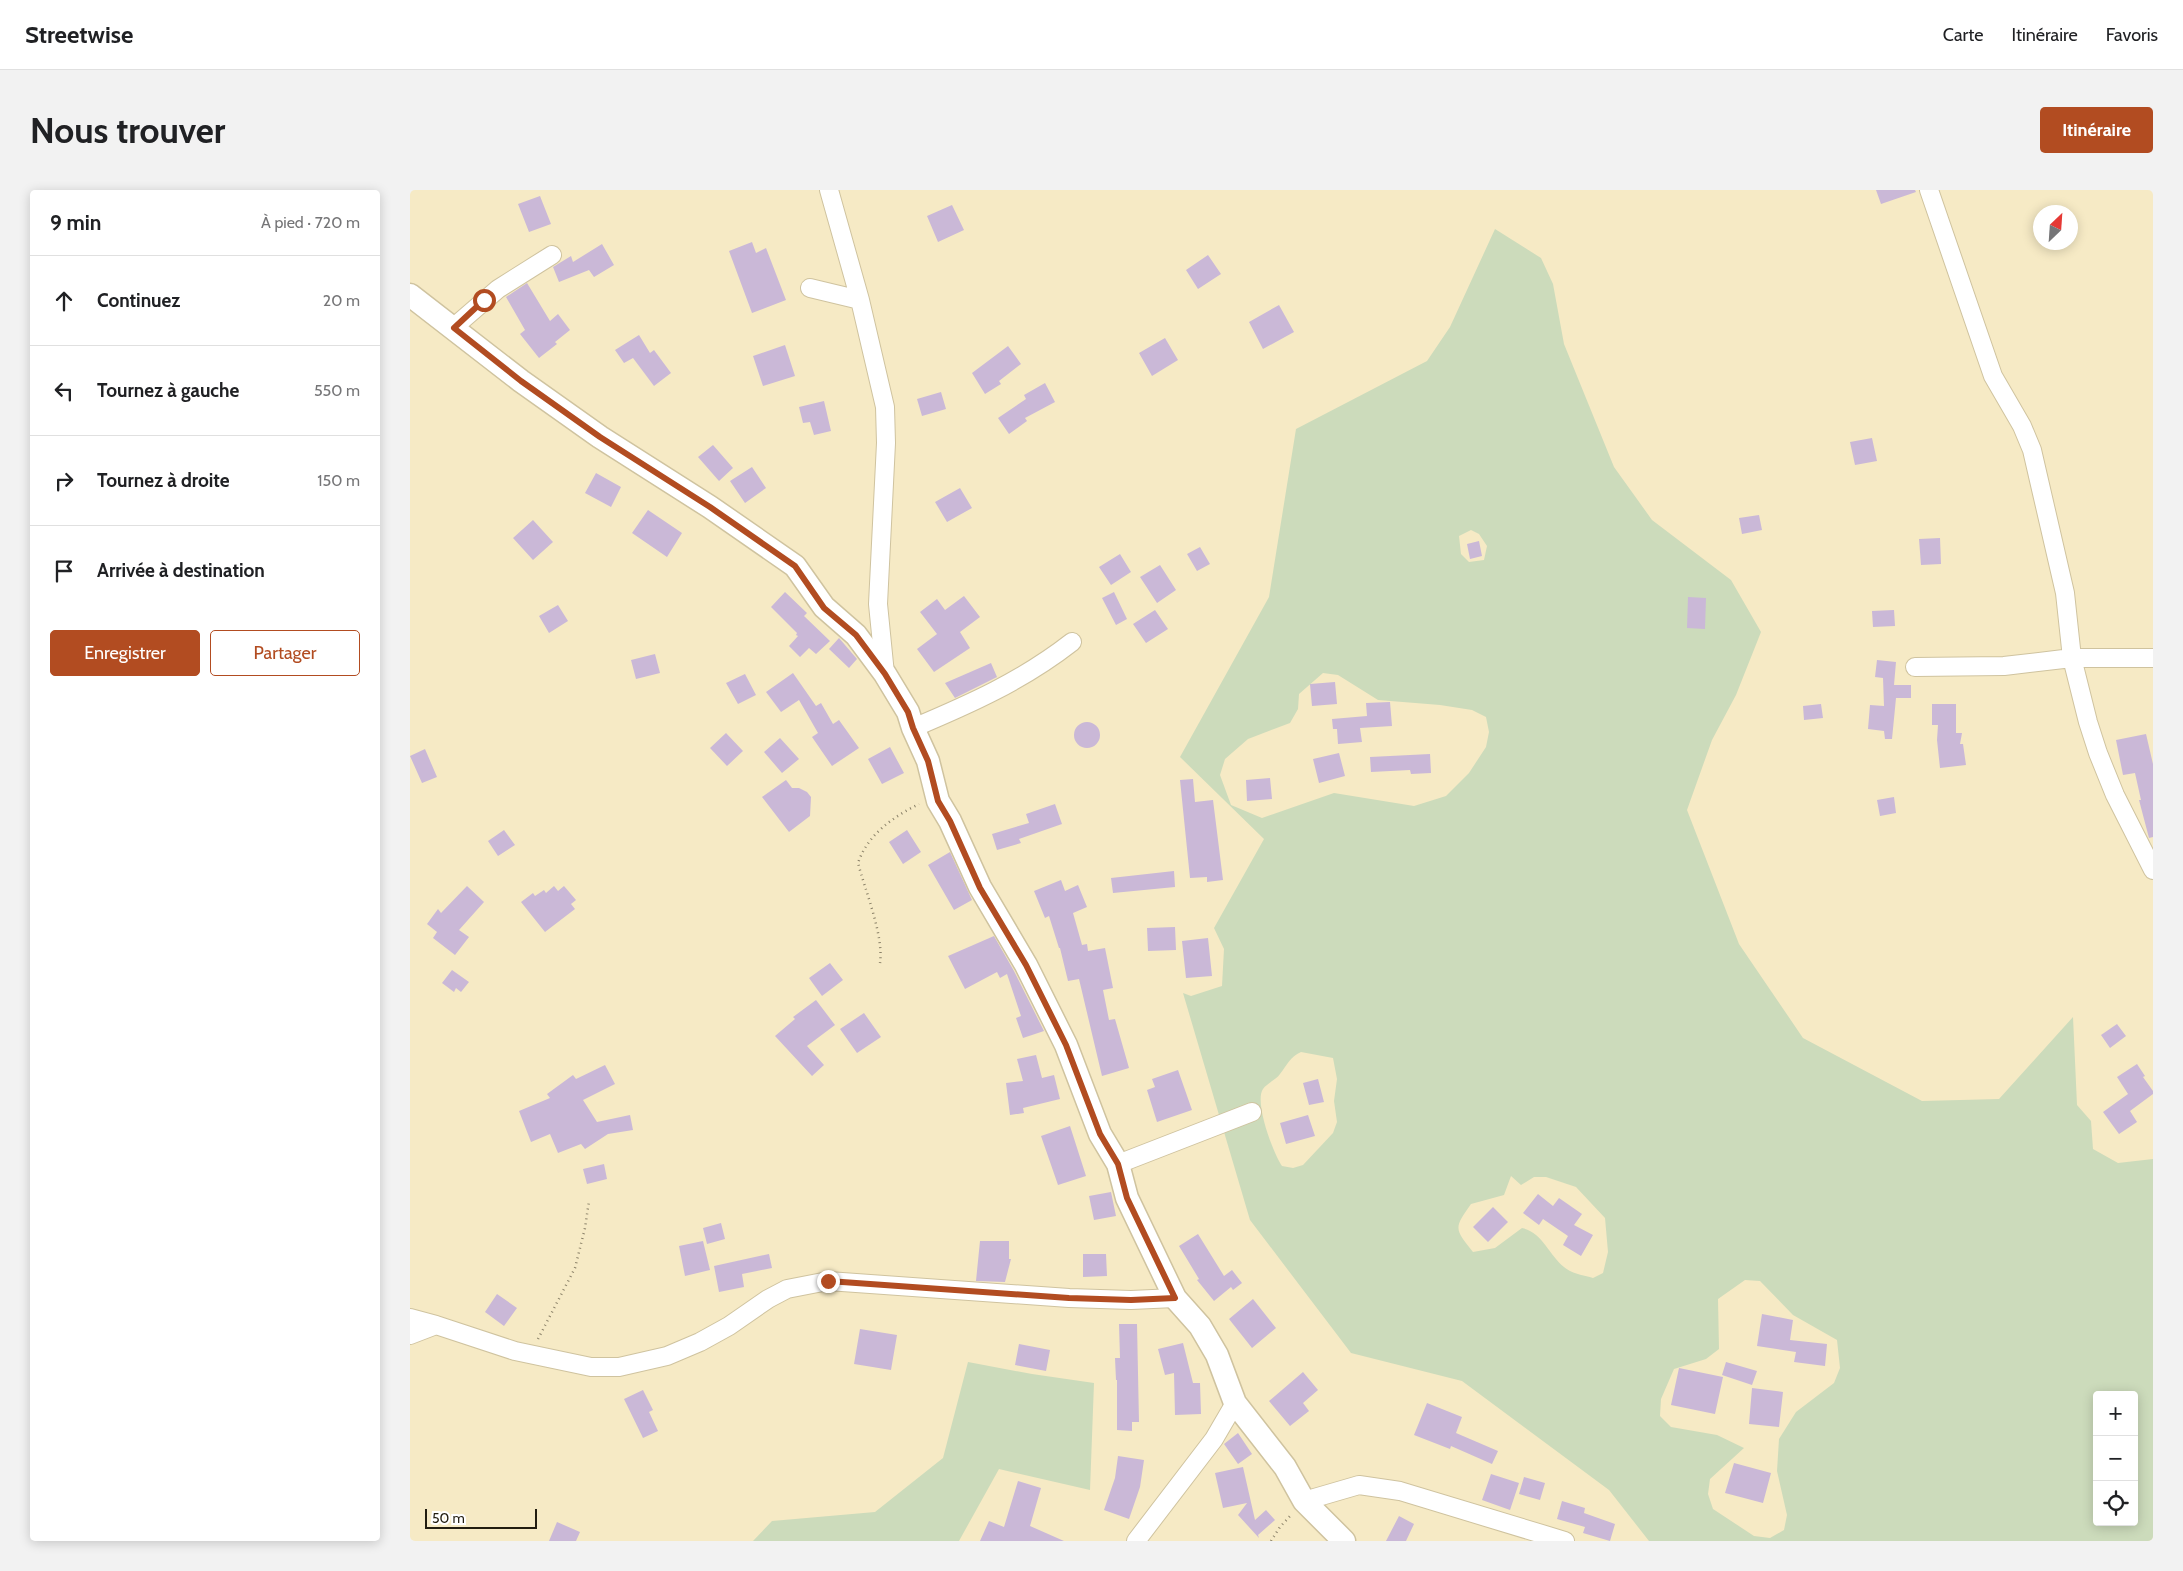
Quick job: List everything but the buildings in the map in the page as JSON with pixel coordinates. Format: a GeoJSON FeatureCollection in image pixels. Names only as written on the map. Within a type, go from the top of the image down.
{"type":"FeatureCollection","features":[{"type":"Feature","properties":{"kind":"street"},"geometry":{"type":"LineString","coordinates":[[829,190],[860,300],[885,407],[886,444],[878,604],[885,674]]}},
{"type":"Feature","properties":{"kind":"street"},"geometry":{"type":"LineString","coordinates":[[1929,190],[1993,376],[2022,426],[2032,450],[2065,593],[2072,658],[2098,753],[2115,795],[2153,870]]}},
{"type":"Feature","properties":{"kind":"street"},"geometry":{"type":"LineString","coordinates":[[454,328],[498,289],[552,255]]}},
{"type":"Feature","properties":{"kind":"street"},"geometry":{"type":"LineString","coordinates":[[810,288],[860,300]]}},
{"type":"Feature","properties":{"kind":"street"},"geometry":{"type":"LineString","coordinates":[[410,295],[521,381],[600,437],[710,507],[795,566],[824,608],[856,635],[885,674],[908,712],[928,761],[938,801],[950,821],[980,888],[1026,965],[1066,1045],[1100,1134],[1118,1164],[1127,1198],[1175,1298],[1200,1326],[1217,1356],[1235,1403],[1285,1467],[1304,1501],[1344,1541]]}},
{"type":"Feature","properties":{"kind":"street"},"geometry":{"type":"LineString","coordinates":[[913,728],[1000,690],[1043,665],[1072,642]]}},
{"type":"Feature","properties":{"kind":"street"},"geometry":{"type":"LineString","coordinates":[[1915,667],[2004,666],[2072,658],[2153,658]]}},
{"type":"Feature","properties":{"kind":"street"},"geometry":{"type":"LineString","coordinates":[[1118,1164],[1252,1112]]}},
{"type":"Feature","properties":{"kind":"street"},"geometry":{"type":"LineString","coordinates":[[410,1318],[515,1351],[590,1367],[619,1367],[667,1356],[700,1342],[729,1326],[786,1289],[828,1281],[1069,1298],[1131,1300],[1175,1298]]}},
{"type":"Feature","properties":{"kind":"street"},"geometry":{"type":"LineString","coordinates":[[410,1335],[436,1325]]}},
{"type":"Feature","properties":{"kind":"street"},"geometry":{"type":"LineString","coordinates":[[1136,1541],[1214,1439],[1235,1403]]}},
{"type":"Feature","properties":{"kind":"street"},"geometry":{"type":"LineString","coordinates":[[1304,1501],[1358,1485],[1400,1491],[1565,1541]]}},
{"type":"Feature","properties":{"kind":"path"},"geometry":{"type":"LineString","coordinates":[[880,963],[882,952],[858,863],[861,854],[873,835],[902,812],[935,795],[938,801]]}},
{"type":"Feature","properties":{"kind":"path"},"geometry":{"type":"LineString","coordinates":[[530,1354],[575,1268],[585,1228],[589,1201]]}},
{"type":"Feature","properties":{"kind":"path"},"geometry":{"type":"LineString","coordinates":[[1271,1541],[1280,1527],[1304,1501]]}},
{"type":"Feature","properties":{"kind":"green space"},"geometry":{"type":"Polygon","coordinates":[[[1495,229],[1541,258],[1553,284],[1564,344],[1614,467],[1652,520],[1731,580],[1761,632],[1736,695],[1712,740],[1687,810],[1739,944],[1803,1038],[1922,1101],[1999,1099],[2073,1017],[2077,1105],[2091,1121],[2093,1149],[2118,1163],[2153,1159],[2153,1541],[1649,1541],[1609,1490],[1462,1381],[1351,1353],[1250,1220],[1183,993],[1191,996],[1222,986],[1224,949],[1214,928],[1264,839],[1180,757],[1269,597],[1296,429],[1427,361],[1450,327],[1495,229]],[[1471,530],[1459,536],[1461,554],[1469,562],[1484,560],[1487,546],[1479,534],[1471,530]],[[1323,673],[1299,694],[1298,709],[1290,723],[1248,739],[1225,759],[1220,775],[1231,805],[1262,818],[1334,793],[1414,806],[1446,796],[1469,773],[1486,747],[1489,732],[1486,717],[1472,710],[1440,705],[1378,700],[1338,675],[1323,673]],[[1301,1052],[1294,1056],[1278,1076],[1263,1089],[1261,1096],[1266,1128],[1278,1159],[1282,1166],[1293,1168],[1303,1165],[1333,1133],[1337,1122],[1334,1101],[1337,1079],[1333,1058],[1301,1052]],[[1511,1176],[1504,1195],[1471,1204],[1461,1219],[1458,1229],[1473,1252],[1495,1248],[1522,1228],[1535,1234],[1559,1262],[1570,1271],[1593,1278],[1603,1273],[1608,1252],[1605,1218],[1576,1187],[1546,1177],[1534,1177],[1521,1185],[1511,1176]],[[1745,1280],[1718,1299],[1719,1349],[1706,1359],[1674,1369],[1661,1399],[1660,1416],[1671,1427],[1717,1435],[1744,1448],[1710,1479],[1708,1494],[1713,1509],[1754,1536],[1770,1538],[1784,1530],[1787,1515],[1777,1471],[1779,1439],[1796,1412],[1834,1383],[1840,1368],[1837,1340],[1793,1315],[1760,1281],[1745,1280]]]}},
{"type":"Feature","properties":{"kind":"green space"},"geometry":{"type":"Polygon","coordinates":[[[968,1362],[1094,1383],[1090,1490],[999,1469],[959,1541],[753,1541],[772,1521],[875,1512],[943,1458],[968,1362]]]}},
{"type":"Feature","properties":{"kind":"route"},"geometry":{"type":"LineString","coordinates":[[484,300],[454,328],[521,381],[600,437],[710,507],[795,566],[824,608],[856,635],[885,674],[908,712],[928,761],[938,801],[950,821],[980,888],[1026,965],[1066,1045],[1100,1134],[1118,1164],[1127,1198],[1175,1298],[1131,1300],[1069,1298],[828,1281]]}}]}
